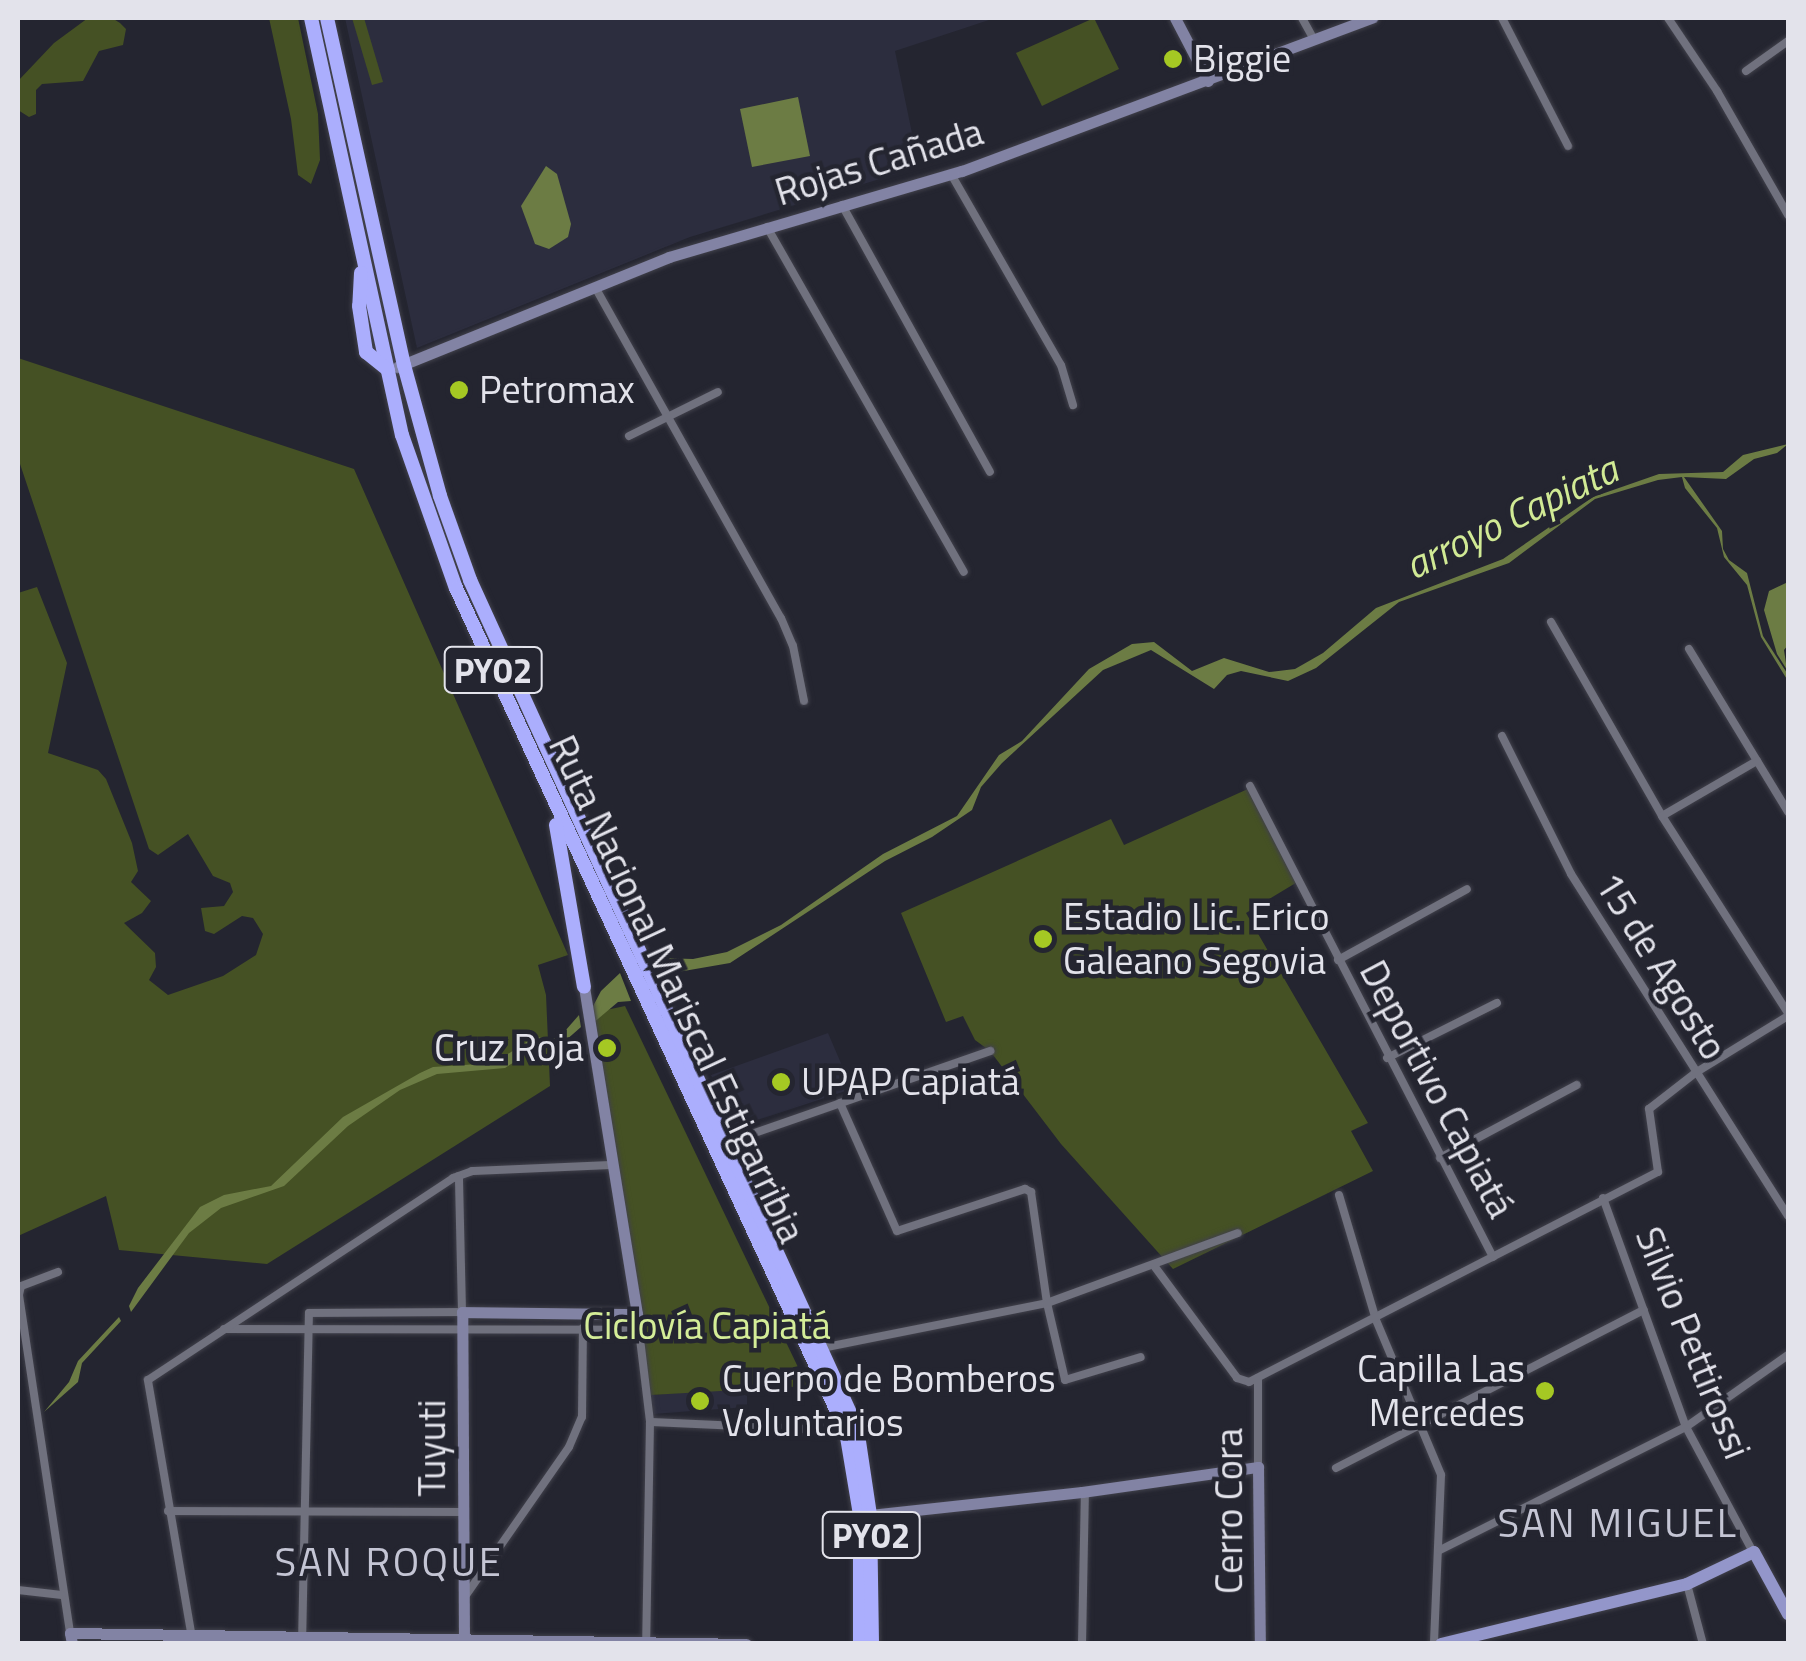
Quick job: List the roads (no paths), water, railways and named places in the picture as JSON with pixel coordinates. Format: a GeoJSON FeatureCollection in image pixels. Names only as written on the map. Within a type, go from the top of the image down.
{"type":"FeatureCollection","features":[{"type":"Feature","properties":{"kind":"highway","name":"Ruta Nacional Mariscal Estigarribia"},"geometry":{"type":"LineString","coordinates":[[311,18],[402,435],[449,570],[550,794],[631,957]]}},
{"type":"Feature","properties":{"kind":"highway","name":"Ruta Nacional Mariscal Estigarribia"},"geometry":{"type":"LineString","coordinates":[[327,18],[404,365],[440,496],[470,580],[631,957],[846,1430],[860,1515],[860,1644]]}},
{"type":"Feature","properties":{"kind":"highway"},"geometry":{"type":"LineString","coordinates":[[550,794],[584,987]]}},
{"type":"Feature","properties":{"kind":"highway","name":"Ruta Nacional Mariscal Estigarribia"},"geometry":{"type":"LineString","coordinates":[[650,999],[726,1143],[857,1428],[870,1515],[872,1644]]}},
{"type":"Feature","properties":{"kind":"main road"},"geometry":{"type":"LineString","coordinates":[[1175,18],[1208,82]]}},
{"type":"Feature","properties":{"kind":"main road","name":"Rojas Cañada"},"geometry":{"type":"LineString","coordinates":[[388,370],[669,256],[951,174],[1208,82],[1372,18]]}},
{"type":"Feature","properties":{"kind":"main road"},"geometry":{"type":"LineString","coordinates":[[462,1312],[636,1314],[584,987]]}},
{"type":"Feature","properties":{"kind":"main road","name":"Tuyuti"},"geometry":{"type":"LineString","coordinates":[[462,1312],[464,1641]]}},
{"type":"Feature","properties":{"kind":"main road"},"geometry":{"type":"LineString","coordinates":[[870,1515],[1084,1492],[1258,1467]]}},
{"type":"Feature","properties":{"kind":"main road","name":"Cerro Cora"},"geometry":{"type":"LineString","coordinates":[[1258,1467],[1260,1644]]}},
{"type":"Feature","properties":{"kind":"main road"},"geometry":{"type":"LineString","coordinates":[[1438,1644],[1687,1584],[1754,1552]]}},
{"type":"Feature","properties":{"kind":"main road","name":"Silvio Pettirossi"},"geometry":{"type":"LineString","coordinates":[[1754,1552],[1788,1614]]}},
{"type":"Feature","properties":{"kind":"main road"},"geometry":{"type":"LineString","coordinates":[[71,1638],[746,1644]]}},
{"type":"Feature","properties":{"kind":"street"},"geometry":{"type":"LineString","coordinates":[[1302,18],[1314,40]]}},
{"type":"Feature","properties":{"kind":"street"},"geometry":{"type":"LineString","coordinates":[[1502,18],[1568,146]]}},
{"type":"Feature","properties":{"kind":"street"},"geometry":{"type":"LineString","coordinates":[[1668,18],[1717,91],[1788,215]]}},
{"type":"Feature","properties":{"kind":"street"},"geometry":{"type":"LineString","coordinates":[[1746,71],[1788,41]]}},
{"type":"Feature","properties":{"kind":"street"},"geometry":{"type":"LineString","coordinates":[[951,174],[1061,365],[1073,405]]}},
{"type":"Feature","properties":{"kind":"street"},"geometry":{"type":"LineString","coordinates":[[842,205],[990,472]]}},
{"type":"Feature","properties":{"kind":"street"},"geometry":{"type":"LineString","coordinates":[[767,227],[964,572]]}},
{"type":"Feature","properties":{"kind":"street"},"geometry":{"type":"LineString","coordinates":[[595,287],[780,618],[793,646],[804,701]]}},
{"type":"Feature","properties":{"kind":"street"},"geometry":{"type":"LineString","coordinates":[[629,436],[669,420],[718,392]]}},
{"type":"Feature","properties":{"kind":"street"},"geometry":{"type":"LineString","coordinates":[[1155,1267],[1237,1378],[1249,1382],[1658,1172],[1649,1108],[1695,1073],[1788,1015],[1662,816],[1550,622]]}},
{"type":"Feature","properties":{"kind":"street"},"geometry":{"type":"LineString","coordinates":[[1689,649],[1788,812]]}},
{"type":"Feature","properties":{"kind":"street","name":"15 de Agosto"},"geometry":{"type":"LineString","coordinates":[[1502,736],[1571,874],[1788,1216]]}},
{"type":"Feature","properties":{"kind":"street"},"geometry":{"type":"LineString","coordinates":[[1662,816],[1757,761]]}},
{"type":"Feature","properties":{"kind":"street","name":"Deportivo Capiatá"},"geometry":{"type":"LineString","coordinates":[[1250,786],[1493,1257]]}},
{"type":"Feature","properties":{"kind":"street"},"geometry":{"type":"LineString","coordinates":[[1338,960],[1467,889]]}},
{"type":"Feature","properties":{"kind":"street"},"geometry":{"type":"LineString","coordinates":[[1387,1058],[1497,1003]]}},
{"type":"Feature","properties":{"kind":"street"},"geometry":{"type":"LineString","coordinates":[[726,1143],[990,1051]]}},
{"type":"Feature","properties":{"kind":"street"},"geometry":{"type":"LineString","coordinates":[[1440,1158],[1577,1084]]}},
{"type":"Feature","properties":{"kind":"street"},"geometry":{"type":"LineString","coordinates":[[840,1103],[897,1231],[1025,1189],[1031,1192],[1047,1303],[1065,1380],[1141,1357]]}},
{"type":"Feature","properties":{"kind":"street"},"geometry":{"type":"LineString","coordinates":[[192,1640],[148,1380],[459,1176],[472,1171],[612,1165]]}},
{"type":"Feature","properties":{"kind":"street"},"geometry":{"type":"LineString","coordinates":[[302,1640],[310,1312],[462,1312],[459,1176]]}},
{"type":"Feature","properties":{"kind":"street"},"geometry":{"type":"LineString","coordinates":[[1339,1196],[1376,1320],[1440,1475],[1438,1644]]}},
{"type":"Feature","properties":{"kind":"street","name":"Silvio Pettirossi"},"geometry":{"type":"LineString","coordinates":[[1603,1198],[1686,1427],[1754,1552]]}},
{"type":"Feature","properties":{"kind":"street"},"geometry":{"type":"LineString","coordinates":[[822,1348],[1047,1303],[1238,1234]]}},
{"type":"Feature","properties":{"kind":"street"},"geometry":{"type":"LineString","coordinates":[[58,1272],[20,1286],[20,1326],[71,1638]]}},
{"type":"Feature","properties":{"kind":"street"},"geometry":{"type":"LineString","coordinates":[[1336,1468],[1644,1310]]}},
{"type":"Feature","properties":{"kind":"street"},"geometry":{"type":"LineString","coordinates":[[636,1314],[650,1422],[646,1643]]}},
{"type":"Feature","properties":{"kind":"street"},"geometry":{"type":"LineString","coordinates":[[464,1598],[568,1447],[582,1416],[583,1328]]}},
{"type":"Feature","properties":{"kind":"street"},"geometry":{"type":"LineString","coordinates":[[221,1329],[639,1330]]}},
{"type":"Feature","properties":{"kind":"street"},"geometry":{"type":"LineString","coordinates":[[1440,1551],[1686,1427],[1787,1360]]}},
{"type":"Feature","properties":{"kind":"street","name":"Cerro Cora"},"geometry":{"type":"LineString","coordinates":[[1258,1378],[1258,1467]]}},
{"type":"Feature","properties":{"kind":"street"},"geometry":{"type":"LineString","coordinates":[[650,1422],[846,1430]]}},
{"type":"Feature","properties":{"kind":"street"},"geometry":{"type":"LineString","coordinates":[[1082,1644],[1084,1492]]}},
{"type":"Feature","properties":{"kind":"street"},"geometry":{"type":"LineString","coordinates":[[168,1511],[462,1512]]}},
{"type":"Feature","properties":{"kind":"street"},"geometry":{"type":"LineString","coordinates":[[1687,1584],[1703,1644]]}},
{"type":"Feature","properties":{"kind":"street"},"geometry":{"type":"LineString","coordinates":[[18,1590],[62,1595]]}},
{"type":"Feature","properties":{"kind":"place","name":"Biggie"},"geometry":{"type":"Point","coordinates":[1173,59]}},
{"type":"Feature","properties":{"kind":"place","name":"Petromax"},"geometry":{"type":"Point","coordinates":[459,390]}},
{"type":"Feature","properties":{"kind":"place","name":"Estadio Lic. Erico Galeano Segovia"},"geometry":{"type":"Point","coordinates":[1043,939]}},
{"type":"Feature","properties":{"kind":"place","name":"Cruz Roja"},"geometry":{"type":"Point","coordinates":[607,1048]}},
{"type":"Feature","properties":{"kind":"place","name":"UPAP Capiatá"},"geometry":{"type":"Point","coordinates":[781,1082]}},
{"type":"Feature","properties":{"kind":"place","name":"Capilla Las Mercedes"},"geometry":{"type":"Point","coordinates":[1545,1391]}},
{"type":"Feature","properties":{"kind":"place","name":"Cuerpo de Bomberos Voluntarios"},"geometry":{"type":"Point","coordinates":[700,1401]}},
{"type":"Feature","properties":{"kind":"district","name":"SAN MIGUEL"},"geometry":{"type":"Point","coordinates":[1618,1523]}},
{"type":"Feature","properties":{"kind":"district","name":"SAN ROQUE"},"geometry":{"type":"Point","coordinates":[389,1562]}},
{"type":"Feature","properties":{"kind":"water label","name":"arroyo Capiata"},"geometry":{"type":"Point","coordinates":[1511,517]}},
{"type":"Feature","properties":{"kind":"park label","name":"Ciclovía Capiatá"},"geometry":{"type":"Point","coordinates":[707,1326]}}]}
